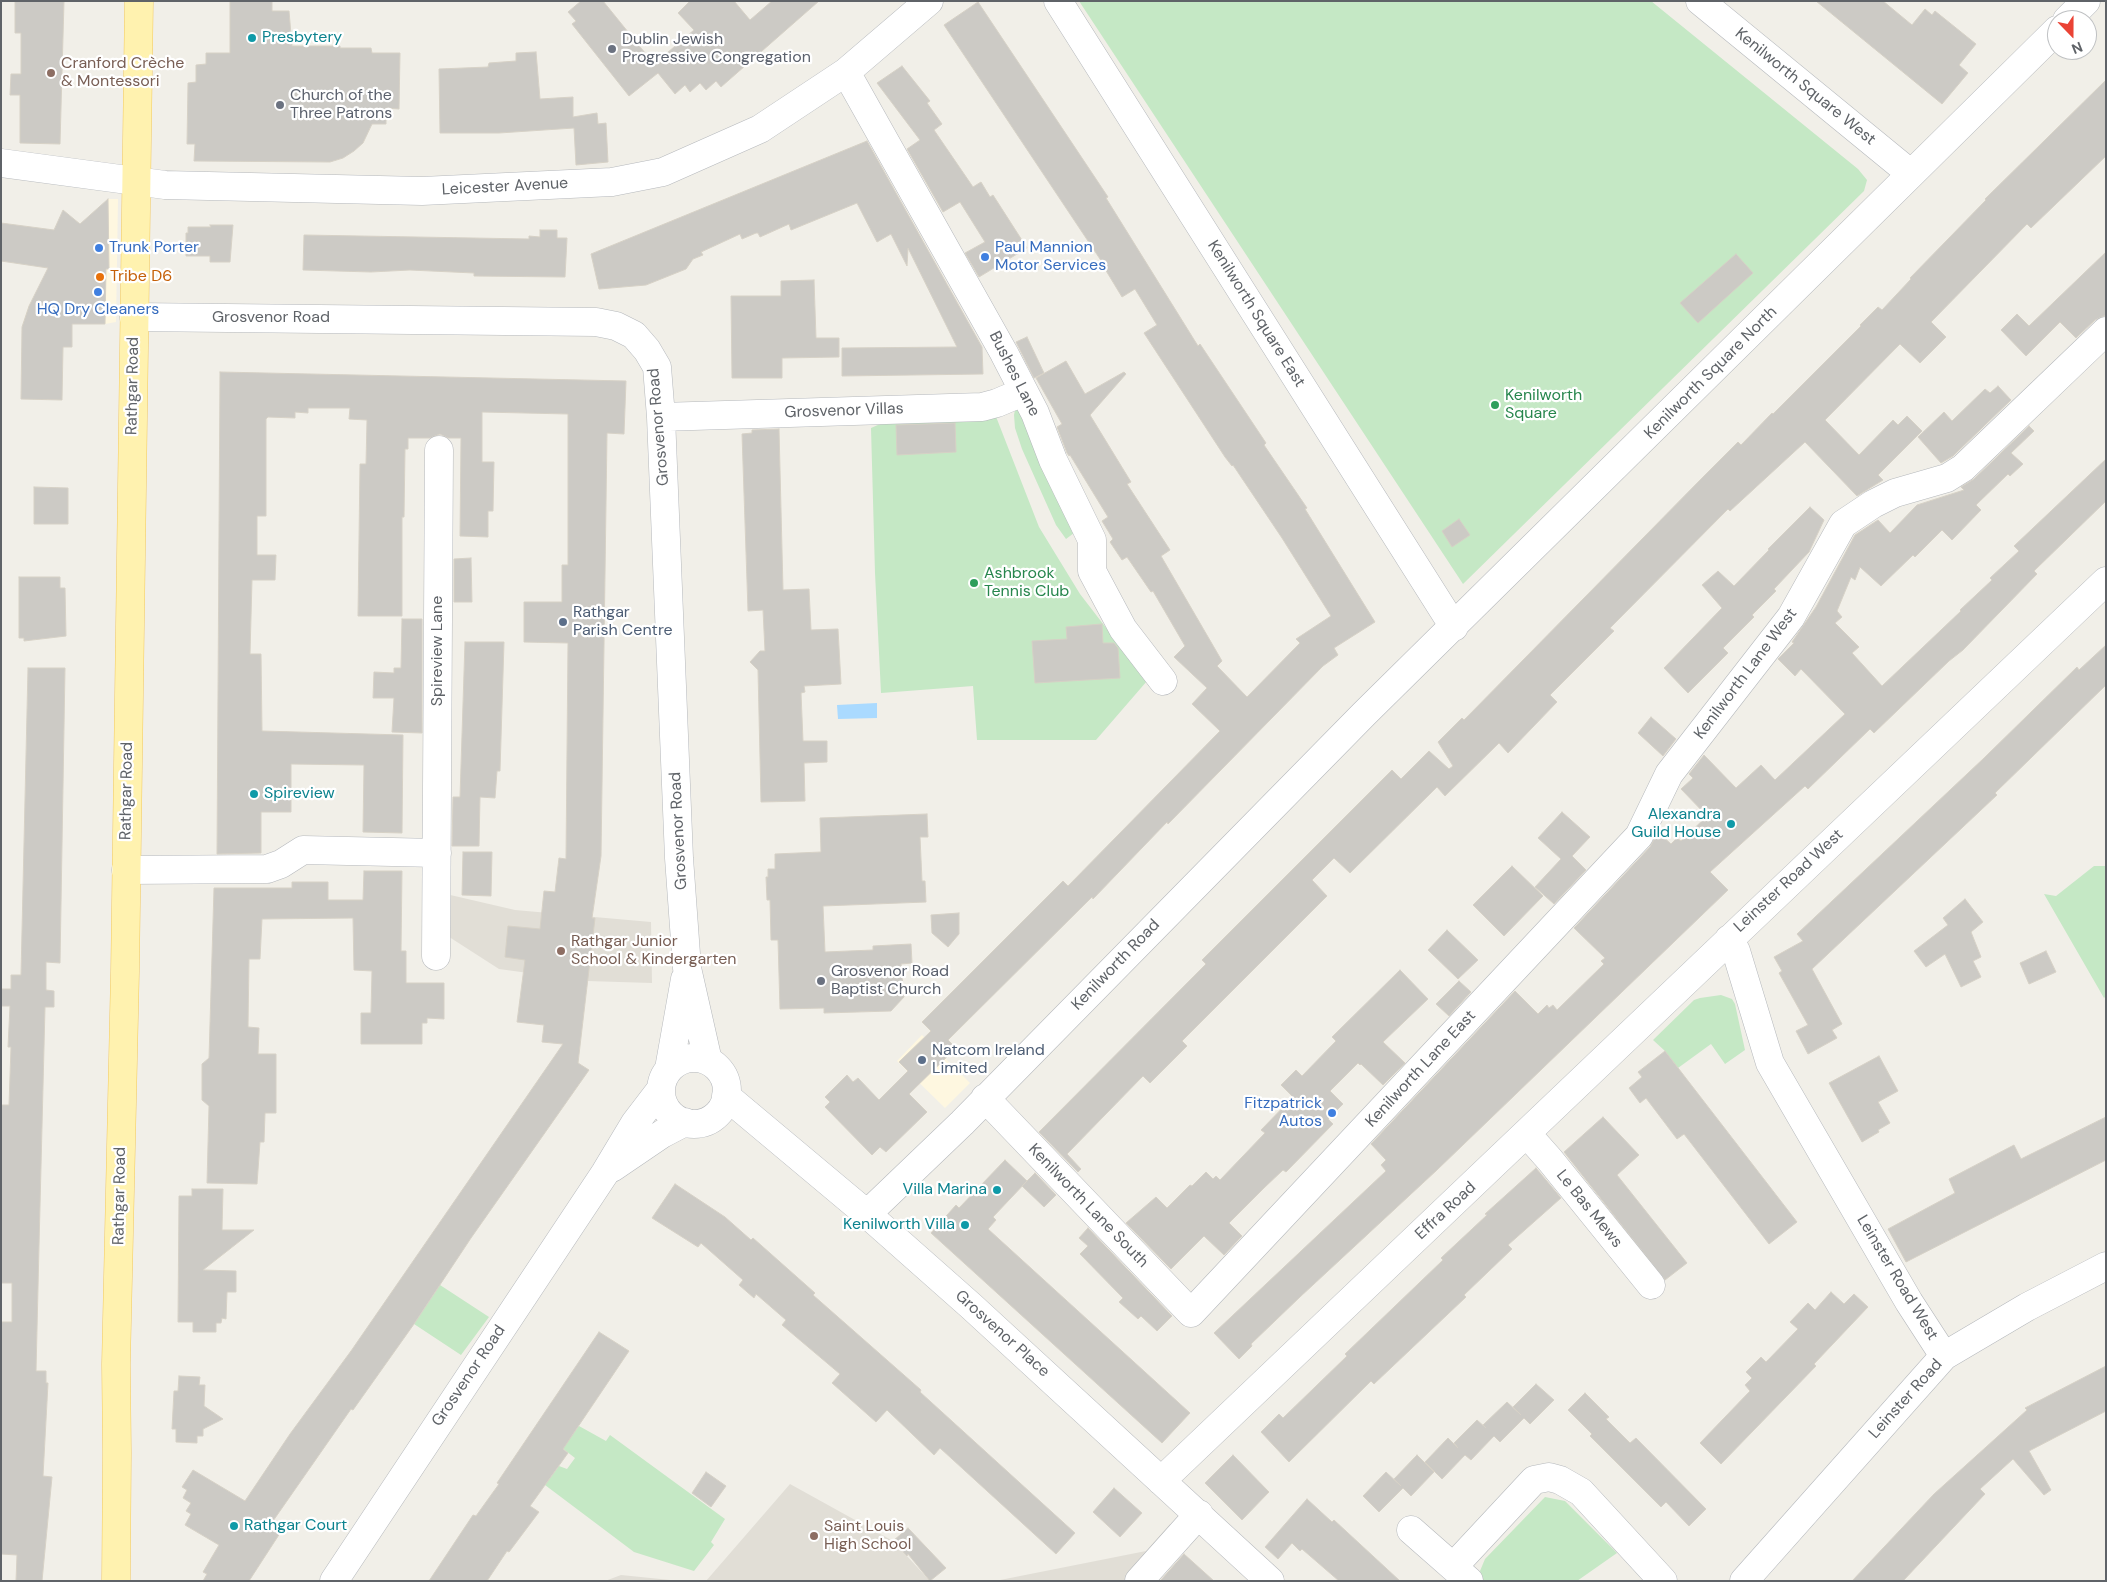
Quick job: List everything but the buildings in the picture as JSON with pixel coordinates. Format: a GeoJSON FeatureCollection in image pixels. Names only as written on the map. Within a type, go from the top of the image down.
{"type":"FeatureCollection","features":[{"type":"Feature","properties":{"kind":"main road","name":"Rathgar Road"},"geometry":{"type":"LineString","coordinates":[[116,1581],[116,1364],[126,870],[139,1]]}},
{"type":"Feature","properties":{"kind":"street","name":"Leicester Avenue"},"geometry":{"type":"LineString","coordinates":[[1,163],[165,185],[422,190],[612,182],[663,172],[760,129],[846,72],[928,1]]}},
{"type":"Feature","properties":{"kind":"street","name":"Kenilworth Square East"},"geometry":{"type":"LineString","coordinates":[[1058,1],[1454,627]]}},
{"type":"Feature","properties":{"kind":"street","name":"Kenilworth Square West"},"geometry":{"type":"LineString","coordinates":[[1700,1],[1910,174]]}},
{"type":"Feature","properties":{"kind":"street"},"geometry":{"type":"LineString","coordinates":[[2077,10],[2086,1]]}},
{"type":"Feature","properties":{"kind":"street","name":"Kenilworth Square North"},"geometry":{"type":"LineString","coordinates":[[1364,714],[1740,345],[2047,40]]}},
{"type":"Feature","properties":{"kind":"street","name":"Bushes Lane"},"geometry":{"type":"LineString","coordinates":[[846,72],[1004,353],[1035,413],[1053,460],[1092,540],[1092,571],[1123,629],[1163,681]]}},
{"type":"Feature","properties":{"kind":"street","name":"Grosvenor Road"},"geometry":{"type":"LineString","coordinates":[[134,317],[596,322],[616,326],[634,335],[647,350],[657,367],[661,417],[679,858],[686,968],[708,1061]]}},
{"type":"Feature","properties":{"kind":"street","name":"Kenilworth Lane West"},"geometry":{"type":"LineString","coordinates":[[1647,823],[1669,774],[1791,617],[1843,524],[1873,504],[1895,493],[1947,478],[1963,468],[2106,331]]}},
{"type":"Feature","properties":{"kind":"street","name":"Grosvenor Villas"},"geometry":{"type":"LineString","coordinates":[[661,417],[982,407],[1023,392]]}},
{"type":"Feature","properties":{"kind":"street","name":"Spireview Lane"},"geometry":{"type":"LineString","coordinates":[[436,956],[439,450]]}},
{"type":"Feature","properties":{"kind":"street","name":"Leinster Road West"},"geometry":{"type":"LineString","coordinates":[[1944,1356],[1909,1302],[1770,1063],[1736,950],[1728,939],[2106,581]]}},
{"type":"Feature","properties":{"kind":"street","name":"Kenilworth Road"},"geometry":{"type":"LineString","coordinates":[[867,1214],[986,1098],[1364,714]]}},
{"type":"Feature","properties":{"kind":"street","name":"Kenilworth Lane East"},"geometry":{"type":"LineString","coordinates":[[1191,1313],[1639,836],[1647,823]]}},
{"type":"Feature","properties":{"kind":"street"},"geometry":{"type":"LineString","coordinates":[[126,870],[267,869],[281,864],[304,850],[436,853]]}},
{"type":"Feature","properties":{"kind":"street","name":"Effra Road"},"geometry":{"type":"LineString","coordinates":[[1161,1481],[1527,1134],[1728,939]]}},
{"type":"Feature","properties":{"kind":"street","name":"Grosvenor Road"},"geometry":{"type":"LineString","coordinates":[[334,1581],[665,1079],[686,968]]}},
{"type":"Feature","properties":{"kind":"street"},"geometry":{"type":"LineString","coordinates":[[687,1058],[698,1058],[708,1061],[717,1067],[727,1086],[722,1107],[711,1118],[696,1123],[685,1122],[676,1118],[667,1110],[662,1100],[665,1079],[677,1062],[687,1058]]}},
{"type":"Feature","properties":{"kind":"street","name":"Grosvenor Place"},"geometry":{"type":"LineString","coordinates":[[726,1096],[867,1214],[993,1325],[1270,1581]]}},
{"type":"Feature","properties":{"kind":"street","name":"Kenilworth Lane South"},"geometry":{"type":"LineString","coordinates":[[986,1098],[1191,1313]]}},
{"type":"Feature","properties":{"kind":"street","name":"Grosvenor Road"},"geometry":{"type":"LineString","coordinates":[[604,1173],[662,1134],[685,1122]]}},
{"type":"Feature","properties":{"kind":"street","name":"Le Bas Mews"},"geometry":{"type":"LineString","coordinates":[[1527,1134],[1651,1285]]}},
{"type":"Feature","properties":{"kind":"street","name":"Leinster Road"},"geometry":{"type":"LineString","coordinates":[[1744,1581],[1944,1356],[2027,1307],[2106,1266]]}},
{"type":"Feature","properties":{"kind":"street"},"geometry":{"type":"LineString","coordinates":[[1411,1530],[1461,1574],[1534,1480],[1549,1477],[1560,1480],[1581,1492],[1663,1581]]}},
{"type":"Feature","properties":{"kind":"street"},"geometry":{"type":"LineString","coordinates":[[1139,1581],[1198,1514]]}},
{"type":"Feature","properties":{"kind":"shaded area"},"geometry":{"type":"Polygon","coordinates":[[[108,199],[118,199],[116,322],[105,324],[23,323],[29,305],[76,228],[108,199]]]}},
{"type":"Feature","properties":{"kind":"shaded area","name":"Rathgar Junior School & Kindergarten"},"geometry":{"type":"Polygon","coordinates":[[[446,894],[515,910],[651,922],[652,983],[587,981],[499,969],[443,933],[446,894]]]}},
{"type":"Feature","properties":{"kind":"shaded area"},"geometry":{"type":"Polygon","coordinates":[[[922,1035],[970,1083],[945,1108],[897,1061],[922,1035]]]}},
{"type":"Feature","properties":{"kind":"shaded area","name":"Saint Louis High School"},"geometry":{"type":"Polygon","coordinates":[[[790,1484],[893,1541],[930,1581],[706,1581],[790,1484]]]}},
{"type":"Feature","properties":{"kind":"shaded area"},"geometry":{"type":"Polygon","coordinates":[[[1170,1524],[1181,1533],[1149,1581],[995,1581],[1146,1551],[1170,1524]]]}},
{"type":"Feature","properties":{"kind":"shaded area"},"geometry":{"type":"Polygon","coordinates":[[[621,1575],[680,1581],[605,1581],[621,1575]]]}},
{"type":"Feature","properties":{"kind":"green space","name":"Kenilworth Square"},"geometry":{"type":"Polygon","coordinates":[[[1079,1],[1651,1],[1858,169],[1867,180],[1864,191],[1463,584],[1079,1]]]}},
{"type":"Feature","properties":{"kind":"green space"},"geometry":{"type":"Polygon","coordinates":[[[1021,408],[1074,533],[1066,539],[1056,525],[1022,449],[1015,428],[1014,415],[1015,410],[1021,408]]]}},
{"type":"Feature","properties":{"kind":"green space","name":"Ashbrook Tennis Club"},"geometry":{"type":"Polygon","coordinates":[[[995,414],[1039,527],[1080,594],[1147,681],[1096,740],[977,740],[973,686],[881,693],[871,428],[894,418],[995,414]]]}},
{"type":"Feature","properties":{"kind":"green space"},"geometry":{"type":"Polygon","coordinates":[[[2094,866],[2106,866],[2106,996],[2104,998],[2044,894],[2056,896],[2094,866]]]}},
{"type":"Feature","properties":{"kind":"green space"},"geometry":{"type":"Polygon","coordinates":[[[1721,995],[1732,999],[1735,1004],[1745,1050],[1725,1064],[1711,1044],[1678,1068],[1665,1051],[1653,1040],[1694,1000],[1721,995]]]}},
{"type":"Feature","properties":{"kind":"green space"},"geometry":{"type":"Polygon","coordinates":[[[440,1285],[489,1317],[461,1355],[414,1324],[440,1285]]]}},
{"type":"Feature","properties":{"kind":"green space"},"geometry":{"type":"Polygon","coordinates":[[[579,1426],[606,1441],[610,1435],[725,1519],[711,1542],[714,1545],[694,1571],[634,1552],[545,1485],[559,1466],[567,1469],[575,1458],[535,1427],[569,1439],[579,1426]]]}},
{"type":"Feature","properties":{"kind":"green space"},"geometry":{"type":"Polygon","coordinates":[[[1545,1497],[1565,1501],[1617,1553],[1577,1581],[1483,1581],[1480,1571],[1485,1559],[1545,1497]]]}},
{"type":"Feature","properties":{"kind":"water"},"geometry":{"type":"Polygon","coordinates":[[[877,703],[877,718],[838,719],[837,705],[877,703]]]}},
{"type":"Feature","properties":{"kind":"place","name":"Presbytery"},"geometry":{"type":"Point","coordinates":[252,38]}},
{"type":"Feature","properties":{"kind":"place","name":"Dublin Jewish Progressive Congregation"},"geometry":{"type":"Point","coordinates":[612,49]}},
{"type":"Feature","properties":{"kind":"place","name":"Cranford Crèche & Montessori"},"geometry":{"type":"Point","coordinates":[51,73]}},
{"type":"Feature","properties":{"kind":"place","name":"Church of the Three Patrons"},"geometry":{"type":"Point","coordinates":[280,105]}},
{"type":"Feature","properties":{"kind":"place","name":"Trunk Porter"},"geometry":{"type":"Point","coordinates":[99,248]}},
{"type":"Feature","properties":{"kind":"place","name":"Paul Mannion Motor Services"},"geometry":{"type":"Point","coordinates":[985,257]}},
{"type":"Feature","properties":{"kind":"place","name":"Tribe D6"},"geometry":{"type":"Point","coordinates":[100,277]}},
{"type":"Feature","properties":{"kind":"place","name":"HQ Dry Cleaners"},"geometry":{"type":"Point","coordinates":[98,292]}},
{"type":"Feature","properties":{"kind":"place","name":"Kenilworth Square"},"geometry":{"type":"Point","coordinates":[1495,405]}},
{"type":"Feature","properties":{"kind":"place","name":"Ashbrook Tennis Club"},"geometry":{"type":"Point","coordinates":[974,583]}},
{"type":"Feature","properties":{"kind":"place","name":"Rathgar Parish Centre"},"geometry":{"type":"Point","coordinates":[563,622]}},
{"type":"Feature","properties":{"kind":"place","name":"Spireview"},"geometry":{"type":"Point","coordinates":[254,794]}},
{"type":"Feature","properties":{"kind":"place","name":"Alexandra Guild House"},"geometry":{"type":"Point","coordinates":[1731,824]}},
{"type":"Feature","properties":{"kind":"place","name":"Rathgar Junior School & Kindergarten"},"geometry":{"type":"Point","coordinates":[561,951]}},
{"type":"Feature","properties":{"kind":"place","name":"Grosvenor Road Baptist Church"},"geometry":{"type":"Point","coordinates":[821,981]}},
{"type":"Feature","properties":{"kind":"place","name":"Natcom Ireland Limited"},"geometry":{"type":"Point","coordinates":[922,1060]}},
{"type":"Feature","properties":{"kind":"place","name":"Fitzpatrick Autos"},"geometry":{"type":"Point","coordinates":[1332,1113]}},
{"type":"Feature","properties":{"kind":"place","name":"Villa Marina"},"geometry":{"type":"Point","coordinates":[997,1190]}},
{"type":"Feature","properties":{"kind":"place","name":"Kenilworth Villa"},"geometry":{"type":"Point","coordinates":[965,1225]}},
{"type":"Feature","properties":{"kind":"place","name":"Rathgar Court"},"geometry":{"type":"Point","coordinates":[234,1526]}},
{"type":"Feature","properties":{"kind":"place","name":"Saint Louis High School"},"geometry":{"type":"Point","coordinates":[814,1536]}}]}
